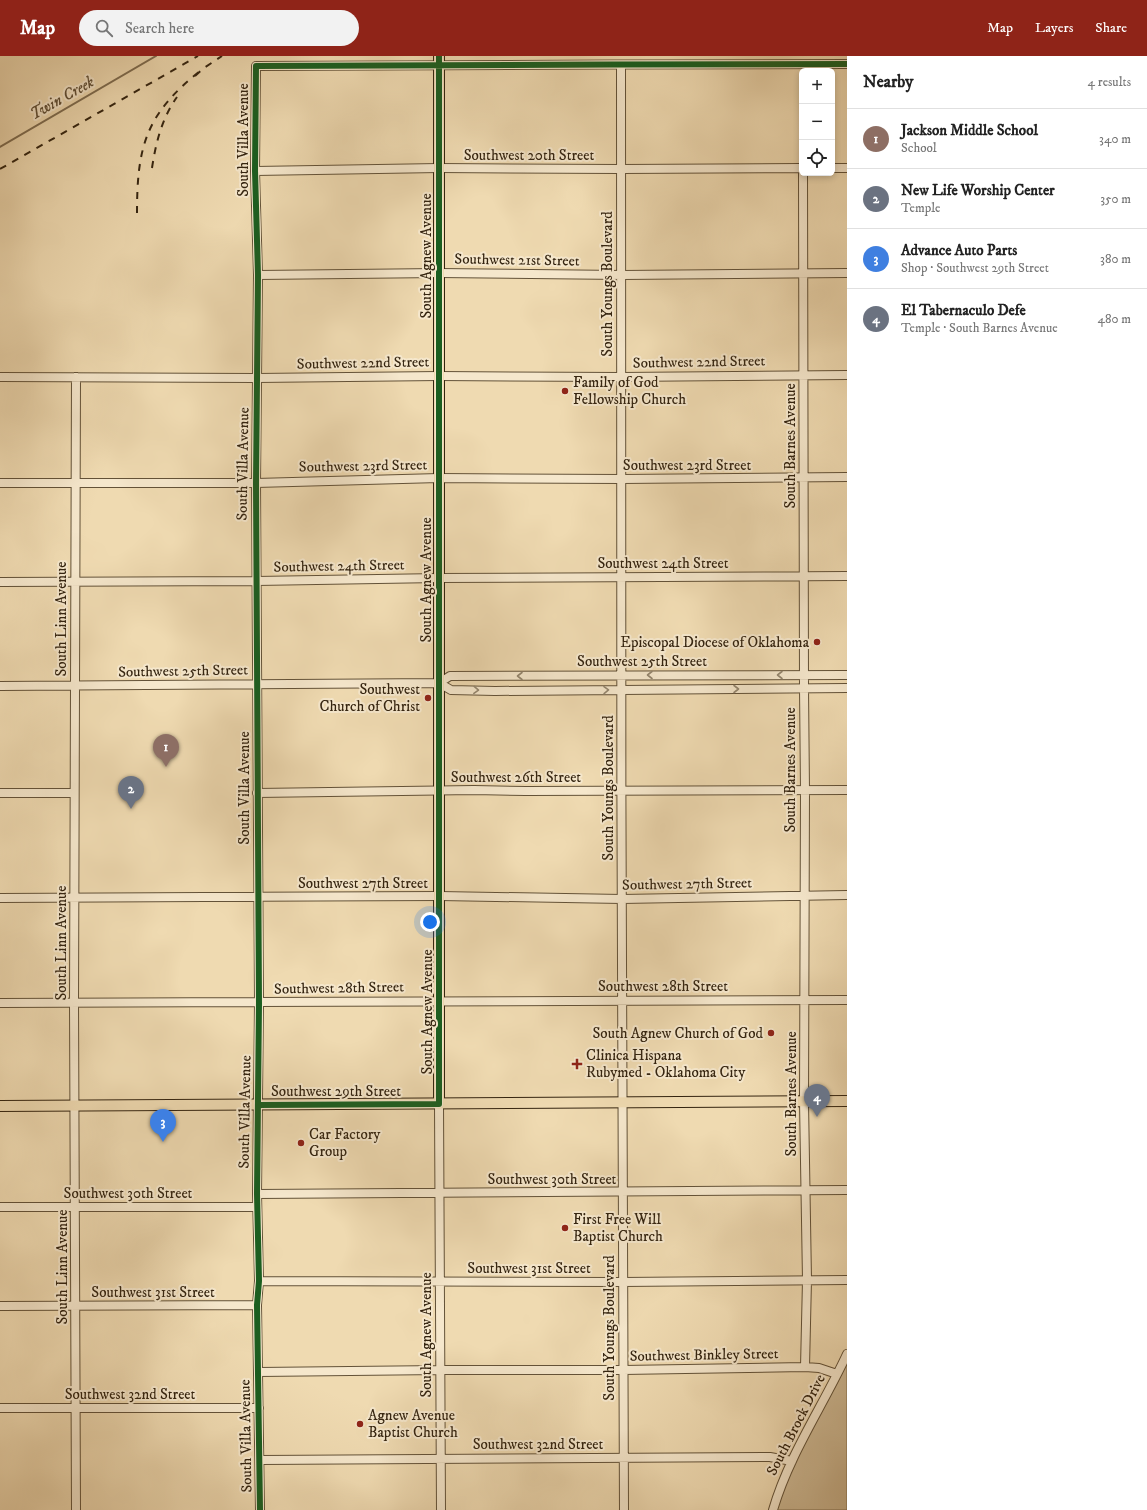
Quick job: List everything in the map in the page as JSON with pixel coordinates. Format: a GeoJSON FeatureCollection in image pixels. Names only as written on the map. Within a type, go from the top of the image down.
{"type":"FeatureCollection","features":[{"type":"Feature","properties":{"kind":"main road","name":"South Agnew Avenue"},"geometry":{"type":"LineString","coordinates":[[439,60],[439,1104]]}},
{"type":"Feature","properties":{"kind":"main road","name":"Southwest 29th Street"},"geometry":{"type":"LineString","coordinates":[[0,1106],[847,1102]]}},
{"type":"Feature","properties":{"kind":"street"},"geometry":{"type":"LineString","coordinates":[[439,60],[803,68],[847,64]]}},
{"type":"Feature","properties":{"kind":"street","name":"South Villa Avenue"},"geometry":{"type":"LineString","coordinates":[[260,1510],[257,1305],[259,1281],[257,1194],[259,1003],[257,898],[258,684],[256,483],[258,275],[255,171],[256,66],[439,60]]}},
{"type":"Feature","properties":{"kind":"street","name":"South Youngs Boulevard"},"geometry":{"type":"LineString","coordinates":[[621,65],[622,1282],[624,1510]]}},
{"type":"Feature","properties":{"kind":"street","name":"Southwest 20th Street"},"geometry":{"type":"LineString","coordinates":[[255,171],[438,168],[621,170],[799,168]]}},
{"type":"Feature","properties":{"kind":"street"},"geometry":{"type":"LineString","coordinates":[[835,168],[847,168]]}},
{"type":"Feature","properties":{"kind":"street","name":"South Barnes Avenue"},"geometry":{"type":"LineString","coordinates":[[803,176],[805,791],[804,1102],[807,1280],[805,1367]]}},
{"type":"Feature","properties":{"kind":"street","name":"Southwest 21st Street"},"geometry":{"type":"LineString","coordinates":[[258,275],[439,273],[622,275],[847,273]]}},
{"type":"Feature","properties":{"kind":"street","name":"Southwest 22nd Street"},"geometry":{"type":"LineString","coordinates":[[0,377],[257,378],[847,375]]}},
{"type":"Feature","properties":{"kind":"street","name":"South Linn Avenue"},"geometry":{"type":"LineString","coordinates":[[76,377],[74,793],[76,1510]]}},
{"type":"Feature","properties":{"kind":"street","name":"Southwest 23rd Street"},"geometry":{"type":"LineString","coordinates":[[0,483],[256,483],[439,478],[622,479],[847,477]]}},
{"type":"Feature","properties":{"kind":"street","name":"Southwest 24th Street"},"geometry":{"type":"LineString","coordinates":[[0,582],[847,576]]}},
{"type":"Feature","properties":{"kind":"street","name":"Southwest 25th Street"},"geometry":{"type":"LineString","coordinates":[[439,683],[450,676],[847,675]]}},
{"type":"Feature","properties":{"kind":"street","name":"Southwest 25th Street"},"geometry":{"type":"LineString","coordinates":[[0,686],[439,683],[451,690],[495,691],[847,688]]}},
{"type":"Feature","properties":{"kind":"street","name":"Southwest 26th Street"},"geometry":{"type":"LineString","coordinates":[[257,793],[847,790]]}},
{"type":"Feature","properties":{"kind":"street"},"geometry":{"type":"LineString","coordinates":[[0,793],[74,793]]}},
{"type":"Feature","properties":{"kind":"street","name":"Southwest 27th Street"},"geometry":{"type":"LineString","coordinates":[[0,898],[440,896],[622,899],[847,895]]}},
{"type":"Feature","properties":{"kind":"street","name":"Southwest 28th Street"},"geometry":{"type":"LineString","coordinates":[[0,1003],[847,1000]]}},
{"type":"Feature","properties":{"kind":"street","name":"South Agnew Avenue"},"geometry":{"type":"LineString","coordinates":[[439,1104],[441,1510]]}},
{"type":"Feature","properties":{"kind":"street","name":"Southwest 30th Street"},"geometry":{"type":"LineString","coordinates":[[257,1194],[847,1190]]}},
{"type":"Feature","properties":{"kind":"street","name":"Southwest 30th Street"},"geometry":{"type":"LineString","coordinates":[[0,1207],[257,1207]]}},
{"type":"Feature","properties":{"kind":"street","name":"Southwest 31st Street"},"geometry":{"type":"LineString","coordinates":[[259,1281],[622,1282],[847,1280]]}},
{"type":"Feature","properties":{"kind":"street","name":"Southwest 31st Street"},"geometry":{"type":"LineString","coordinates":[[0,1306],[257,1305]]}},
{"type":"Feature","properties":{"kind":"street","name":"South Brock Drive"},"geometry":{"type":"LineString","coordinates":[[773,1510],[777,1496],[792,1461],[847,1354]]}},
{"type":"Feature","properties":{"kind":"street","name":"Southwest Binkley Street"},"geometry":{"type":"LineString","coordinates":[[259,1372],[623,1370],[805,1367],[819,1368],[838,1374]]}},
{"type":"Feature","properties":{"kind":"street","name":"Southwest 32nd Street"},"geometry":{"type":"LineString","coordinates":[[0,1408],[259,1408]]}},
{"type":"Feature","properties":{"kind":"street","name":"Southwest 32nd Street"},"geometry":{"type":"LineString","coordinates":[[260,1460],[770,1457],[792,1461]]}},
{"type":"Feature","properties":{"kind":"shaded area"},"geometry":{"type":"Polygon","coordinates":[[[847,1363],[847,1510],[777,1510],[784,1478],[847,1363]]]}},
{"type":"Feature","properties":{"kind":"waterway","name":"Twin Creek"},"geometry":{"type":"LineString","coordinates":[[0,147],[156,56]]}},
{"type":"Feature","properties":{"kind":"railway"},"geometry":{"type":"LineString","coordinates":[[0,169],[198,56]]}},
{"type":"Feature","properties":{"kind":"railway"},"geometry":{"type":"LineString","coordinates":[[195,76],[222,56]]}},
{"type":"Feature","properties":{"kind":"railway"},"geometry":{"type":"LineString","coordinates":[[137,213],[139,169],[148,133],[156,117],[167,102],[200,71]]}},
{"type":"Feature","properties":{"kind":"railway"},"geometry":{"type":"LineString","coordinates":[[152,168],[160,131],[167,113],[177,97]]}},
{"type":"Feature","properties":{"kind":"cycle path"},"geometry":{"type":"LineString","coordinates":[[258,1105],[439,1104],[439,56]]}},
{"type":"Feature","properties":{"kind":"cycle path"},"geometry":{"type":"LineString","coordinates":[[260,1510],[257,1305],[259,1281],[257,1194],[259,1003],[256,483],[258,275],[255,171],[256,66],[847,64]]}},
{"type":"Feature","properties":{"kind":"place","name":"Family of God Fellowship Church"},"geometry":{"type":"Point","coordinates":[565,391]}},
{"type":"Feature","properties":{"kind":"place","name":"Episcopal Diocese of Oklahoma"},"geometry":{"type":"Point","coordinates":[817,642]}},
{"type":"Feature","properties":{"kind":"place","name":"Southwest Church of Christ"},"geometry":{"type":"Point","coordinates":[428,698]}},
{"type":"Feature","properties":{"kind":"place","name":"Jackson Middle School"},"geometry":{"type":"Point","coordinates":[166,767]}},
{"type":"Feature","properties":{"kind":"place","name":"New Life Worship Center"},"geometry":{"type":"Point","coordinates":[131,809]}},
{"type":"Feature","properties":{"kind":"place","name":"South Agnew Church of God"},"geometry":{"type":"Point","coordinates":[771,1033]}},
{"type":"Feature","properties":{"kind":"place","name":"Clinica Hispana Rubymed - Oklahoma City"},"geometry":{"type":"Point","coordinates":[577,1064]}},
{"type":"Feature","properties":{"kind":"place","name":"El Tabernaculo Defe"},"geometry":{"type":"Point","coordinates":[817,1117]}},
{"type":"Feature","properties":{"kind":"place","name":"Advance Auto Parts"},"geometry":{"type":"Point","coordinates":[163,1142]}},
{"type":"Feature","properties":{"kind":"place","name":"Car Factory Group"},"geometry":{"type":"Point","coordinates":[301,1143]}},
{"type":"Feature","properties":{"kind":"place","name":"First Free Will Baptist Church"},"geometry":{"type":"Point","coordinates":[565,1228]}},
{"type":"Feature","properties":{"kind":"place","name":"Agnew Avenue Baptist Church"},"geometry":{"type":"Point","coordinates":[360,1424]}}]}
